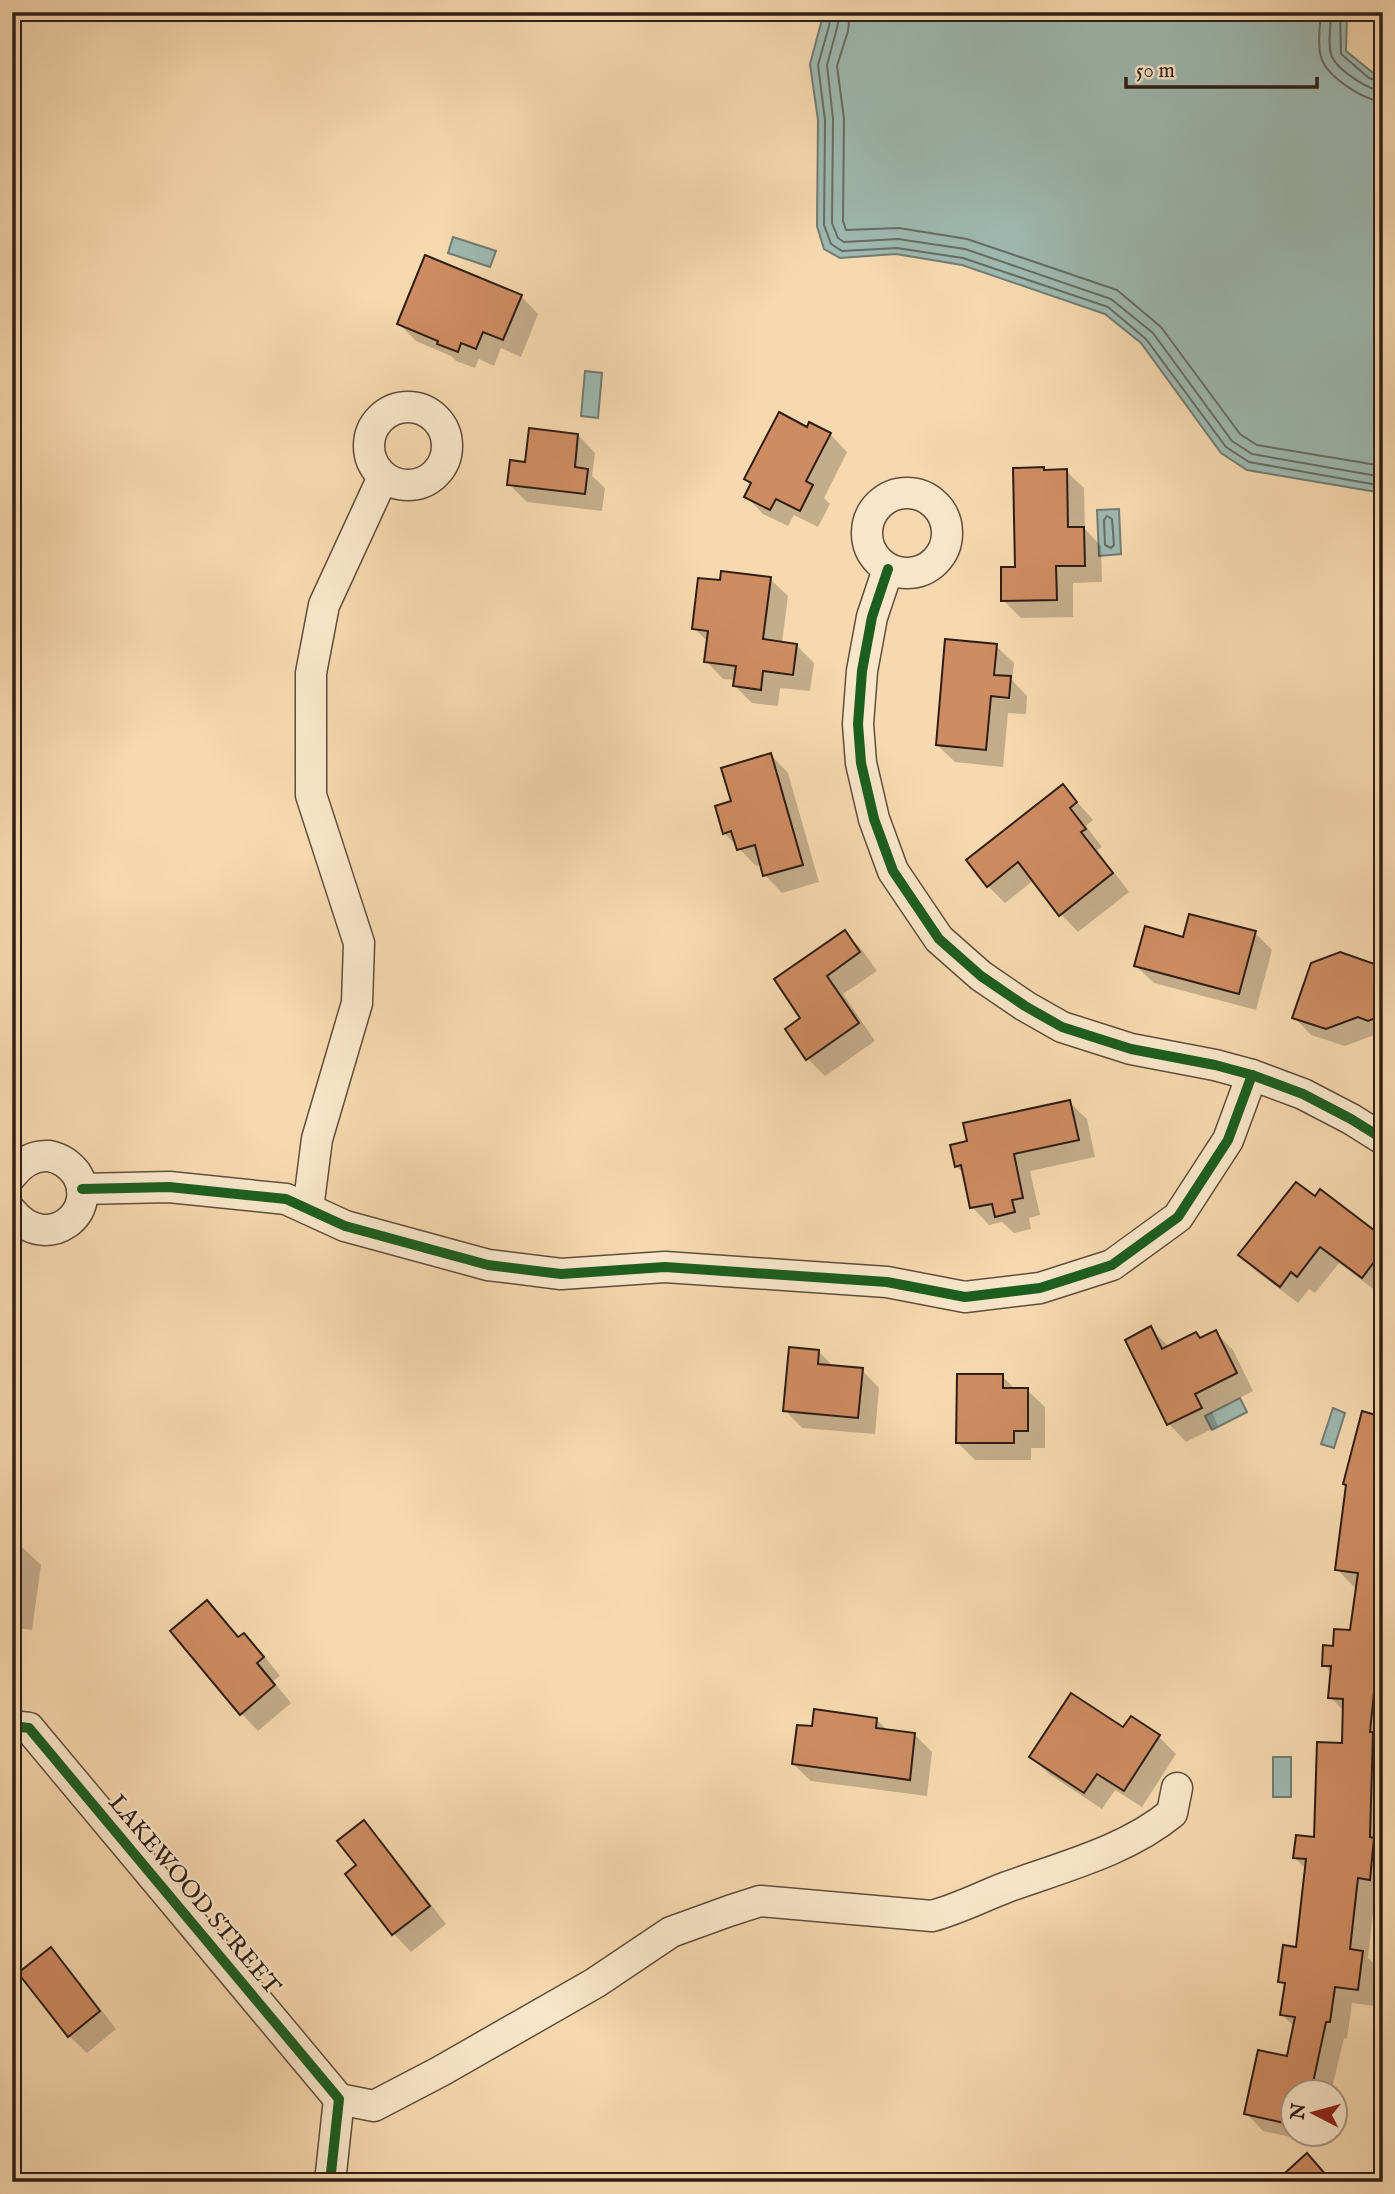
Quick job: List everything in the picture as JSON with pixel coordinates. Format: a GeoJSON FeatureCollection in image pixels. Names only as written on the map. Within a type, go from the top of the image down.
{"type":"FeatureCollection","features":[{"type":"Feature","properties":{"kind":"street"},"geometry":{"type":"LineString","coordinates":[[308,1209],[317,1139],[357,1003],[359,943],[311,795],[312,673],[324,605],[383,477]]}},
{"type":"Feature","properties":{"kind":"street"},"geometry":{"type":"LineString","coordinates":[[888,569],[872,617],[862,671],[858,724],[861,764],[874,819],[893,871],[939,939],[981,976],[1062,1027],[1131,1049],[1252,1075],[1303,1094],[1383,1139]]}},
{"type":"Feature","properties":{"kind":"street"},"geometry":{"type":"LineString","coordinates":[[82,1189],[169,1187],[286,1199],[345,1226],[488,1265],[561,1274],[665,1267],[887,1282],[965,1297],[1040,1288],[1112,1265],[1178,1217],[1228,1140],[1252,1075]]}},
{"type":"Feature","properties":{"kind":"street"},"geometry":{"type":"LineString","coordinates":[[12,1175],[28,1160],[40,1156],[51,1157],[72,1168],[82,1189],[76,1214],[56,1229],[43,1231],[31,1228],[20,1222],[12,1212]]}},
{"type":"Feature","properties":{"kind":"street","name":"LAKEWOOD STREET"},"geometry":{"type":"LineString","coordinates":[[12,1726],[29,1728],[339,2099]]}},
{"type":"Feature","properties":{"kind":"street"},"geometry":{"type":"LineString","coordinates":[[330,2182],[339,2099],[374,2106],[595,1983],[671,1932],[760,1902],[932,1916],[958,1909],[998,1890],[1095,1855],[1153,1829],[1172,1813],[1177,1787]]}},
{"type":"Feature","properties":{"kind":"water"},"geometry":{"type":"Polygon","coordinates":[[[824,12],[1347,12],[1346,51],[1372,72],[1383,76],[1383,493],[1247,470],[1221,453],[1141,343],[1105,314],[962,265],[896,254],[840,258],[824,249],[817,226],[818,120],[810,64],[824,12]]]}},
{"type":"Feature","properties":{"kind":"water"},"geometry":{"type":"Polygon","coordinates":[[[453,237],[496,251],[490,267],[448,253],[453,237]]]}},
{"type":"Feature","properties":{"kind":"water"},"geometry":{"type":"Polygon","coordinates":[[[585,371],[602,373],[598,418],[581,416],[585,371]]]}},
{"type":"Feature","properties":{"kind":"water"},"geometry":{"type":"Polygon","coordinates":[[[1119,509],[1121,554],[1099,556],[1097,510],[1119,509]]]}},
{"type":"Feature","properties":{"kind":"water"},"geometry":{"type":"Polygon","coordinates":[[[1240,1398],[1247,1412],[1212,1430],[1205,1416],[1240,1398]]]}},
{"type":"Feature","properties":{"kind":"water"},"geometry":{"type":"Polygon","coordinates":[[[1333,1408],[1345,1413],[1334,1448],[1321,1444],[1333,1408]]]}},
{"type":"Feature","properties":{"kind":"water"},"geometry":{"type":"Polygon","coordinates":[[[1273,1757],[1291,1757],[1291,1797],[1273,1797],[1273,1757]]]}},
{"type":"Feature","properties":{"kind":"building"},"geometry":{"type":"Polygon","coordinates":[[[425,255],[522,295],[503,340],[483,332],[476,349],[461,343],[458,352],[397,324],[425,255]]]}},
{"type":"Feature","properties":{"kind":"building"},"geometry":{"type":"Polygon","coordinates":[[[779,412],[807,427],[809,422],[831,433],[806,481],[813,485],[800,511],[776,499],[770,510],[744,497],[751,483],[744,479],[779,412]]]}},
{"type":"Feature","properties":{"kind":"building"},"geometry":{"type":"Polygon","coordinates":[[[529,428],[578,434],[575,467],[588,469],[585,494],[507,485],[510,460],[525,462],[529,428]]]}},
{"type":"Feature","properties":{"kind":"building"},"geometry":{"type":"Polygon","coordinates":[[[1044,467],[1044,470],[1067,469],[1068,527],[1084,527],[1085,566],[1056,566],[1057,600],[1001,601],[1001,567],[1015,567],[1013,468],[1044,467]]]}},
{"type":"Feature","properties":{"kind":"building"},"geometry":{"type":"Polygon","coordinates":[[[721,571],[771,577],[763,639],[797,644],[793,675],[763,671],[761,690],[733,686],[736,666],[704,662],[708,631],[692,629],[698,578],[720,580],[721,571]]]}},
{"type":"Feature","properties":{"kind":"building"},"geometry":{"type":"Polygon","coordinates":[[[945,639],[997,644],[994,675],[1011,676],[1009,698],[991,696],[986,750],[936,745],[945,639]]]}},
{"type":"Feature","properties":{"kind":"building"},"geometry":{"type":"Polygon","coordinates":[[[771,753],[803,865],[763,876],[755,845],[737,850],[731,831],[723,834],[715,806],[731,801],[721,768],[771,753]]]}},
{"type":"Feature","properties":{"kind":"building"},"geometry":{"type":"Polygon","coordinates":[[[1063,784],[1077,802],[1070,808],[1086,829],[1081,832],[1113,873],[1059,916],[1018,862],[987,887],[966,860],[1063,784]]]}},
{"type":"Feature","properties":{"kind":"building"},"geometry":{"type":"Polygon","coordinates":[[[1189,914],[1256,931],[1239,994],[1134,966],[1145,926],[1183,937],[1189,914]]]}},
{"type":"Feature","properties":{"kind":"building"},"geometry":{"type":"Polygon","coordinates":[[[845,930],[860,952],[827,976],[859,1023],[806,1060],[785,1029],[800,1018],[774,979],[845,930]]]}},
{"type":"Feature","properties":{"kind":"building"},"geometry":{"type":"Polygon","coordinates":[[[1340,952],[1383,967],[1383,1015],[1368,1021],[1358,1017],[1326,1029],[1292,1018],[1311,963],[1340,952]]]}},
{"type":"Feature","properties":{"kind":"building"},"geometry":{"type":"Polygon","coordinates":[[[1070,1100],[1079,1140],[1014,1154],[1023,1198],[1012,1200],[1015,1212],[995,1217],[992,1204],[970,1208],[961,1165],[955,1167],[950,1145],[967,1141],[963,1123],[1070,1100]]]}},
{"type":"Feature","properties":{"kind":"building"},"geometry":{"type":"Polygon","coordinates":[[[1296,1182],[1315,1196],[1320,1189],[1383,1237],[1383,1250],[1362,1278],[1320,1247],[1297,1277],[1291,1272],[1280,1287],[1238,1255],[1296,1182]]]}},
{"type":"Feature","properties":{"kind":"building"},"geometry":{"type":"Polygon","coordinates":[[[1151,1326],[1162,1349],[1196,1332],[1200,1338],[1216,1330],[1237,1373],[1195,1394],[1202,1408],[1167,1425],[1125,1340],[1151,1326]]]}},
{"type":"Feature","properties":{"kind":"building"},"geometry":{"type":"Polygon","coordinates":[[[789,1347],[819,1350],[818,1364],[863,1368],[858,1418],[783,1411],[789,1347]]]}},
{"type":"Feature","properties":{"kind":"building"},"geometry":{"type":"Polygon","coordinates":[[[957,1374],[1003,1374],[1003,1388],[1028,1388],[1028,1431],[1014,1431],[1014,1443],[956,1443],[957,1374]]]}},
{"type":"Feature","properties":{"kind":"building"},"geometry":{"type":"Polygon","coordinates":[[[1362,1411],[1383,1417],[1383,1602],[1370,1732],[1373,1732],[1370,1837],[1374,1838],[1370,1880],[1358,1878],[1350,1949],[1363,1951],[1358,1990],[1335,1987],[1330,2022],[1326,2022],[1314,2078],[1280,2078],[1280,2122],[1244,2114],[1258,2050],[1287,2056],[1295,2017],[1280,2015],[1285,1983],[1278,1982],[1283,1945],[1296,1947],[1306,1859],[1293,1858],[1296,1835],[1314,1837],[1317,1742],[1342,1743],[1343,1699],[1328,1698],[1331,1666],[1322,1666],[1323,1645],[1333,1646],[1334,1629],[1350,1630],[1358,1573],[1335,1570],[1346,1485],[1343,1484],[1362,1411]]]}},
{"type":"Feature","properties":{"kind":"building"},"geometry":{"type":"Polygon","coordinates":[[[207,1600],[238,1637],[244,1633],[264,1657],[257,1663],[275,1685],[240,1715],[170,1631],[207,1600]]]}},
{"type":"Feature","properties":{"kind":"building"},"geometry":{"type":"Polygon","coordinates":[[[1071,1693],[1123,1727],[1131,1716],[1160,1735],[1124,1791],[1097,1774],[1084,1793],[1029,1757],[1071,1693]]]}},
{"type":"Feature","properties":{"kind":"building"},"geometry":{"type":"Polygon","coordinates":[[[814,1709],[877,1718],[876,1728],[915,1733],[910,1780],[792,1764],[797,1725],[812,1726],[814,1709]]]}},
{"type":"Feature","properties":{"kind":"building"},"geometry":{"type":"Polygon","coordinates":[[[364,1820],[430,1906],[392,1935],[345,1874],[356,1865],[337,1841],[364,1820]]]}},
{"type":"Feature","properties":{"kind":"building"},"geometry":{"type":"Polygon","coordinates":[[[51,1947],[100,2011],[68,2037],[18,1973],[51,1947]]]}},
{"type":"Feature","properties":{"kind":"building"},"geometry":{"type":"Polygon","coordinates":[[[1307,2153],[1332,2182],[1275,2182],[1307,2153]]]}},
{"type":"Feature","properties":{"kind":"cycle path"},"geometry":{"type":"LineString","coordinates":[[888,569],[872,617],[862,671],[858,724],[861,763],[874,819],[893,871],[939,939],[981,976],[1062,1027],[1131,1049],[1252,1075],[1303,1094],[1383,1139]]}},
{"type":"Feature","properties":{"kind":"cycle path"},"geometry":{"type":"LineString","coordinates":[[82,1189],[169,1187],[286,1199],[345,1226],[488,1265],[561,1274],[665,1267],[887,1282],[965,1297],[1040,1288],[1112,1265],[1178,1217],[1228,1140],[1252,1075]]}},
{"type":"Feature","properties":{"kind":"cycle path"},"geometry":{"type":"LineString","coordinates":[[12,1726],[29,1728],[339,2099],[330,2182]]}}]}
